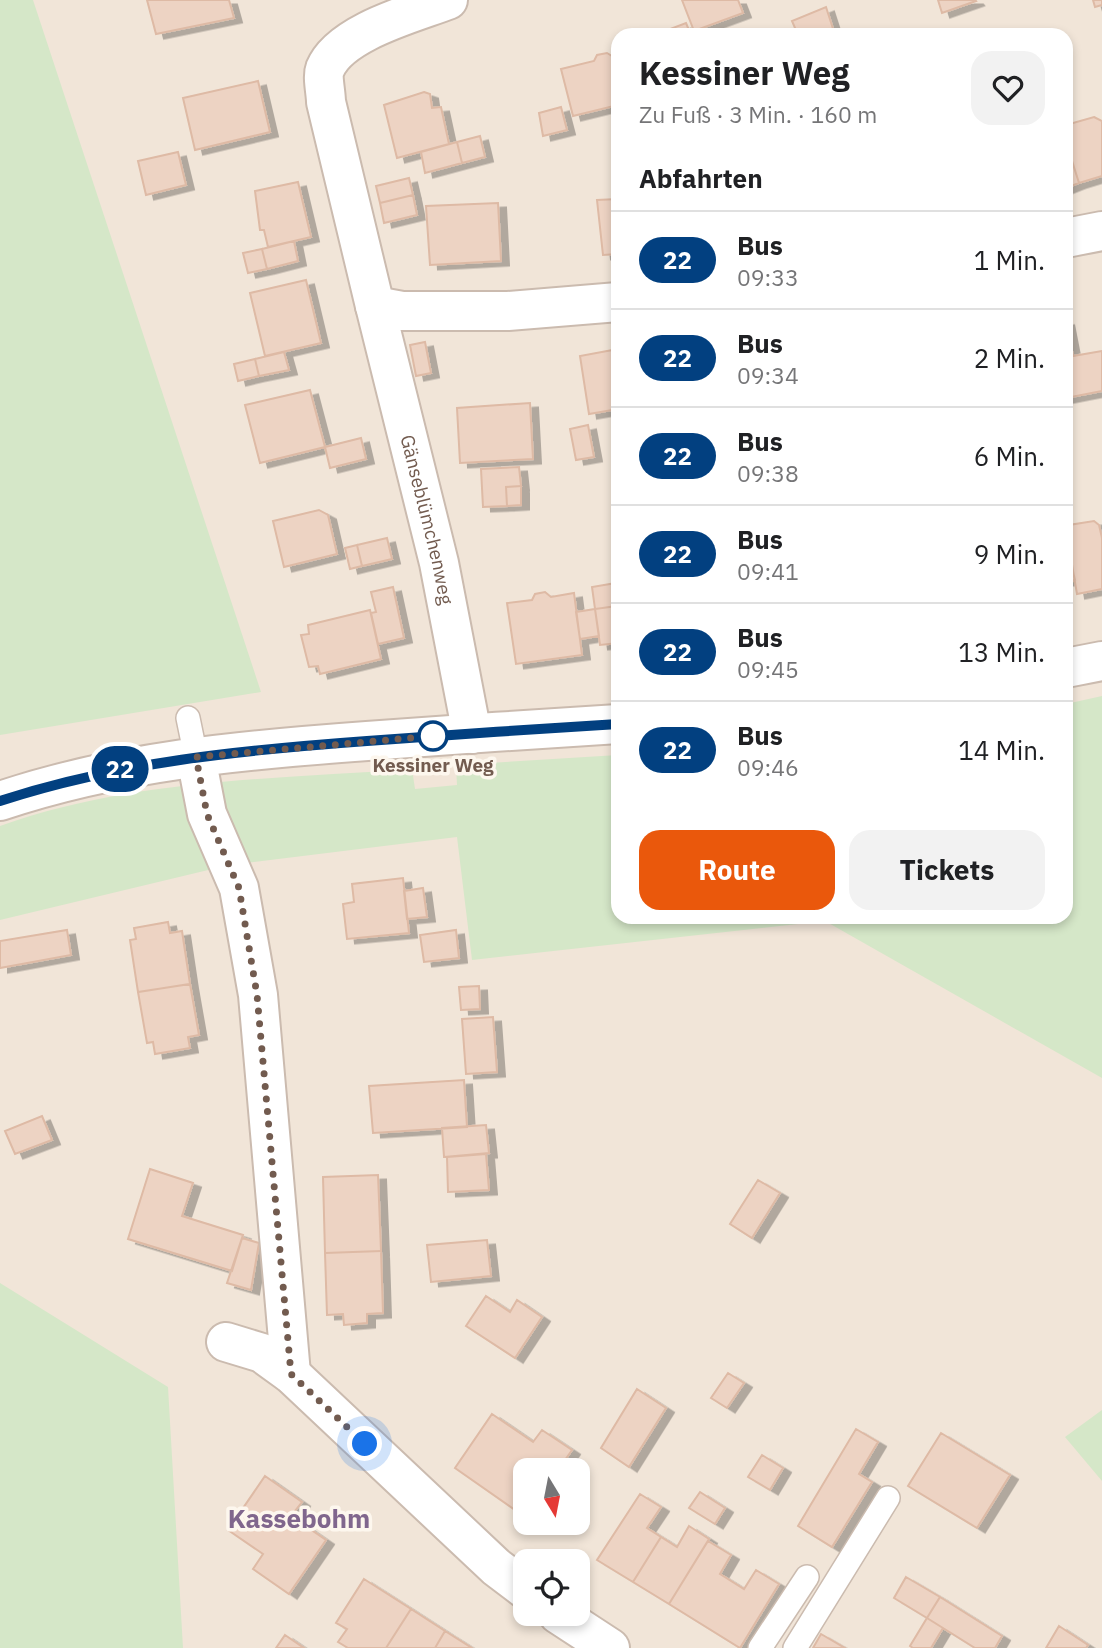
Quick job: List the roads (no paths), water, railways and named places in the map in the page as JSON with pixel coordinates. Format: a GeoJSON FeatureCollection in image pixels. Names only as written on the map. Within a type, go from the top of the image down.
{"type":"FeatureCollection","features":[{"type":"Feature","properties":{"kind":"street","name":"Gänseblümchenweg"},"geometry":{"type":"LineString","coordinates":[[448,0],[380,25],[344,46],[325,70],[326,102],[439,562],[472,734]]}},
{"type":"Feature","properties":{"kind":"street"},"geometry":{"type":"LineString","coordinates":[[1073,237],[1102,231]]}},
{"type":"Feature","properties":{"kind":"street"},"geometry":{"type":"LineString","coordinates":[[375,306],[402,311],[508,312],[611,303]]}},
{"type":"Feature","properties":{"kind":"street"},"geometry":{"type":"LineString","coordinates":[[1073,667],[1102,661]]}},
{"type":"Feature","properties":{"kind":"street"},"geometry":{"type":"LineString","coordinates":[[0,801],[50,785],[116,770],[196,757],[287,747],[611,724]]}},
{"type":"Feature","properties":{"kind":"street"},"geometry":{"type":"LineString","coordinates":[[196,757],[207,814],[239,888],[257,995],[291,1374]]}},
{"type":"Feature","properties":{"kind":"street"},"geometry":{"type":"LineString","coordinates":[[226,1342],[262,1353],[291,1374],[496,1567],[513,1580]]}},
{"type":"Feature","properties":{"kind":"street"},"geometry":{"type":"LineString","coordinates":[[572,1626],[594,1644]]}},
{"type":"Feature","properties":{"kind":"lane"},"geometry":{"type":"LineString","coordinates":[[188,718],[196,757]]}},
{"type":"Feature","properties":{"kind":"lane"},"geometry":{"type":"LineString","coordinates":[[794,1648],[888,1498]]}},
{"type":"Feature","properties":{"kind":"lane"},"geometry":{"type":"LineString","coordinates":[[760,1648],[807,1577]]}},
{"type":"Feature","properties":{"kind":"place","name":"Kessiner Weg"},"geometry":{"type":"Point","coordinates":[433,736]}},
{"type":"Feature","properties":{"kind":"district","name":"Kassebohm"},"geometry":{"type":"Point","coordinates":[299,1518]}}]}
